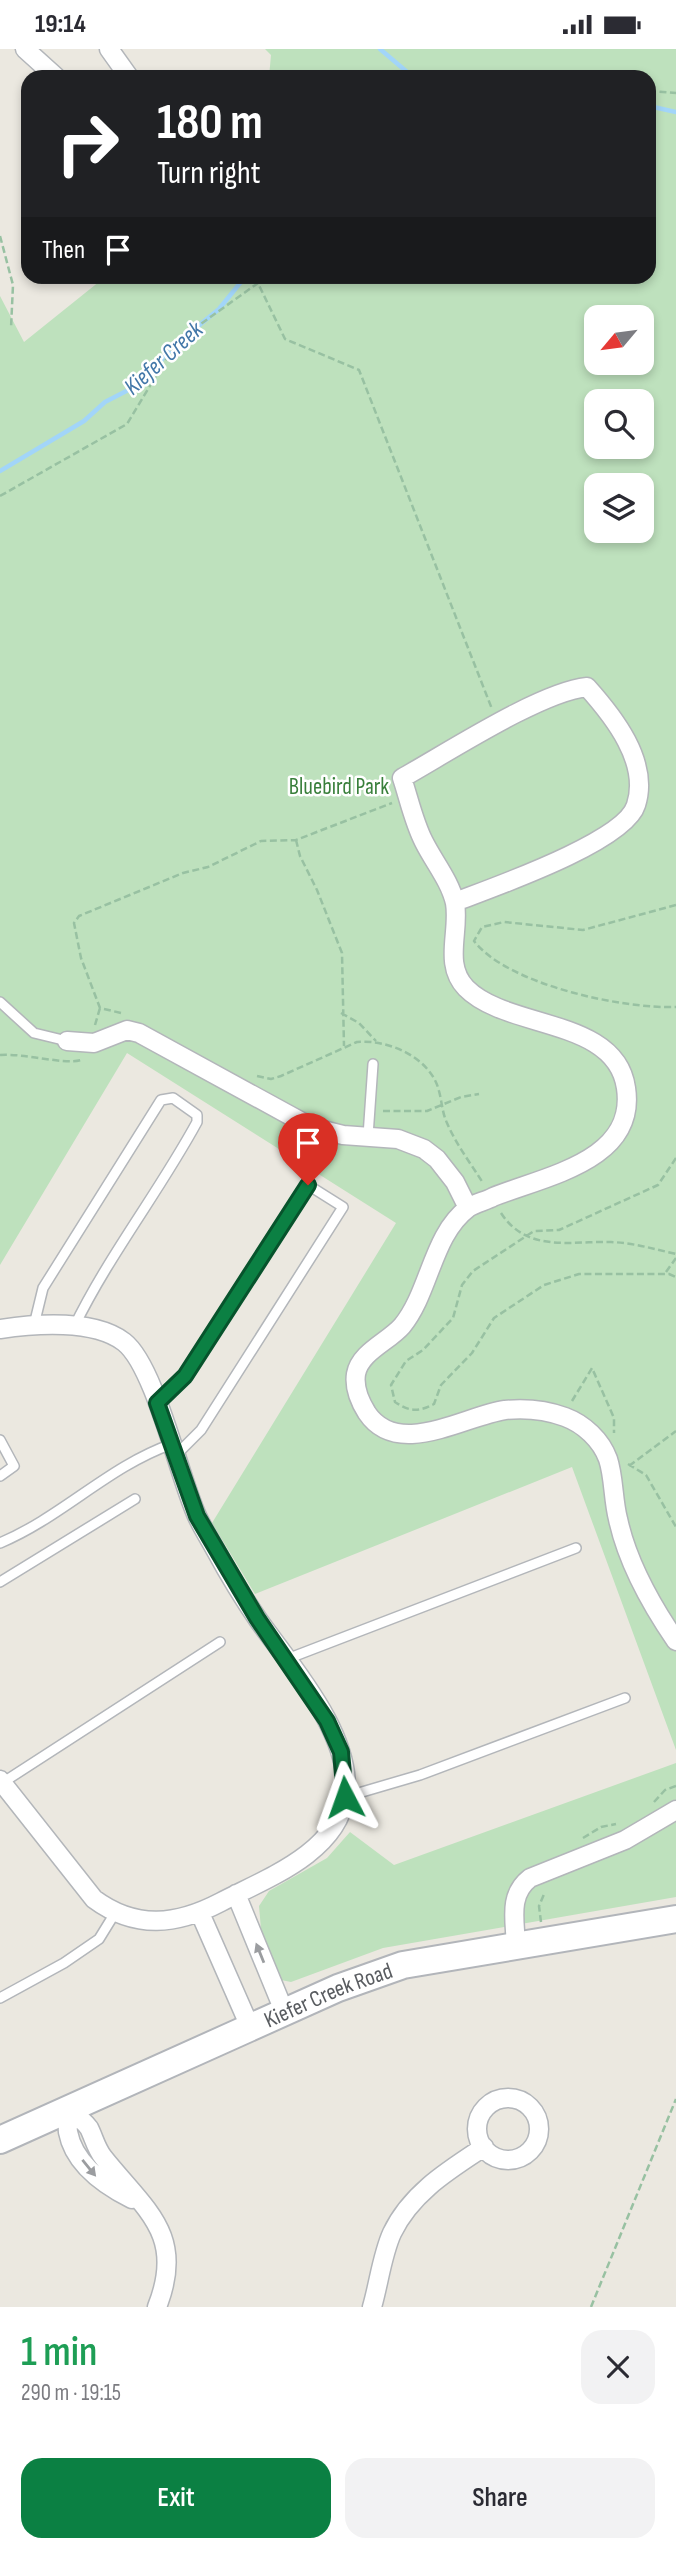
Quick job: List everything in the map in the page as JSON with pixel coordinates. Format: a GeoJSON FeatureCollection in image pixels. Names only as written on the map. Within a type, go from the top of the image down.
{"type":"FeatureCollection","features":[{"type":"Feature","properties":{"kind":"street"},"geometry":{"type":"LineString","coordinates":[[25,49],[48,70]]}},
{"type":"Feature","properties":{"kind":"street"},"geometry":{"type":"LineString","coordinates":[[109,49],[124,70]]}},
{"type":"Feature","properties":{"kind":"street"},"geometry":{"type":"LineString","coordinates":[[455,902],[583,848],[622,824],[636,807],[638,783],[634,757],[607,710],[587,687],[569,688],[402,778],[422,840],[442,872],[455,902],[452,951],[456,974],[467,989],[516,1014],[590,1039],[606,1052],[619,1066],[626,1084],[624,1126],[609,1146],[561,1172],[468,1208],[449,1231],[403,1325],[362,1360],[356,1373],[361,1403],[380,1426],[397,1435],[423,1433],[501,1411],[527,1408],[568,1418],[596,1438],[608,1460],[619,1524],[628,1548],[663,1622],[676,1641]]}},
{"type":"Feature","properties":{"kind":"street"},"geometry":{"type":"LineString","coordinates":[[67,1041],[94,1043],[127,1030],[139,1033],[311,1127],[343,1135],[398,1139],[424,1149],[437,1159],[455,1182],[468,1208]]}},
{"type":"Feature","properties":{"kind":"street"},"geometry":{"type":"LineString","coordinates":[[0,1329],[34,1325],[74,1327],[113,1335],[124,1342],[142,1368],[157,1403],[197,1516],[257,1618],[327,1721],[341,1752],[345,1797],[337,1825],[320,1845],[200,1913],[170,1922],[148,1922],[115,1913],[94,1899],[3,1787]]}},
{"type":"Feature","properties":{"kind":"street"},"geometry":{"type":"LineString","coordinates":[[516,1946],[513,1906],[519,1887],[530,1878],[625,1840],[676,1810]]}},
{"type":"Feature","properties":{"kind":"street"},"geometry":{"type":"LineString","coordinates":[[236,1894],[284,2011]]}},
{"type":"Feature","properties":{"kind":"street"},"geometry":{"type":"LineString","coordinates":[[200,1913],[250,2027]]}},
{"type":"Feature","properties":{"kind":"street","name":"Kiefer Creek Road"},"geometry":{"type":"LineString","coordinates":[[0,2140],[284,2011],[403,1965],[676,1919]]}},
{"type":"Feature","properties":{"kind":"street"},"geometry":{"type":"LineString","coordinates":[[69,2109],[68,2133],[84,2163],[103,2184],[141,2204],[155,2220],[169,2256],[167,2278],[157,2307]]}},
{"type":"Feature","properties":{"kind":"street"},"geometry":{"type":"LineString","coordinates":[[372,2307],[392,2233],[405,2212],[420,2193],[440,2176],[484,2147]]}},
{"type":"Feature","properties":{"kind":"lane"},"geometry":{"type":"LineString","coordinates":[[0,1002],[34,1033],[67,1041]]}},
{"type":"Feature","properties":{"kind":"lane"},"geometry":{"type":"LineString","coordinates":[[368,1136],[373,1063]]}},
{"type":"Feature","properties":{"kind":"lane"},"geometry":{"type":"LineString","coordinates":[[34,1325],[43,1288],[161,1100],[173,1098],[197,1115],[197,1122],[175,1163],[90,1293],[74,1327]]}},
{"type":"Feature","properties":{"kind":"lane"},"geometry":{"type":"LineString","coordinates":[[0,1543],[31,1530],[133,1461],[174,1449],[201,1430],[343,1207],[308,1185],[185,1376],[157,1403]]}},
{"type":"Feature","properties":{"kind":"lane"},"geometry":{"type":"LineString","coordinates":[[0,1440],[13,1466],[0,1476]]}},
{"type":"Feature","properties":{"kind":"lane"},"geometry":{"type":"LineString","coordinates":[[0,1582],[135,1499]]}},
{"type":"Feature","properties":{"kind":"lane"},"geometry":{"type":"LineString","coordinates":[[287,1659],[576,1548]]}},
{"type":"Feature","properties":{"kind":"lane"},"geometry":{"type":"LineString","coordinates":[[3,1787],[220,1642]]}},
{"type":"Feature","properties":{"kind":"lane"},"geometry":{"type":"LineString","coordinates":[[345,1797],[420,1775],[625,1699]]}},
{"type":"Feature","properties":{"kind":"lane"},"geometry":{"type":"LineString","coordinates":[[0,1998],[64,1963],[99,1939],[115,1913]]}},
{"type":"Feature","properties":{"kind":"path"},"geometry":{"type":"LineString","coordinates":[[656,92],[676,93]]}},
{"type":"Feature","properties":{"kind":"path"},"geometry":{"type":"LineString","coordinates":[[0,236],[13,285],[11,328]]}},
{"type":"Feature","properties":{"kind":"path"},"geometry":{"type":"LineString","coordinates":[[0,496],[127,424],[177,341],[257,284]]}},
{"type":"Feature","properties":{"kind":"path"},"geometry":{"type":"LineString","coordinates":[[258,284],[285,339],[359,370],[498,725]]}},
{"type":"Feature","properties":{"kind":"path"},"geometry":{"type":"LineString","coordinates":[[100,1008],[79,946],[74,923],[79,916],[183,873],[208,867],[261,841],[296,840],[408,796]]}},
{"type":"Feature","properties":{"kind":"path"},"geometry":{"type":"LineString","coordinates":[[296,840],[300,856],[342,953],[341,1013],[344,1046]]}},
{"type":"Feature","properties":{"kind":"path"},"geometry":{"type":"LineString","coordinates":[[676,905],[583,930],[504,922],[482,927],[474,941],[480,949],[509,967],[570,994],[644,1008],[676,1007]]}},
{"type":"Feature","properties":{"kind":"path"},"geometry":{"type":"LineString","coordinates":[[341,1013],[359,1023],[379,1044]]}},
{"type":"Feature","properties":{"kind":"path"},"geometry":{"type":"LineString","coordinates":[[369,1110],[427,1111],[461,1097],[480,1094]]}},
{"type":"Feature","properties":{"kind":"path"},"geometry":{"type":"LineString","coordinates":[[676,1158],[658,1185],[559,1230],[534,1231],[473,1271],[462,1285],[453,1318],[423,1350],[406,1361],[391,1385],[395,1402],[406,1409],[419,1411],[434,1404],[441,1385],[472,1353],[494,1318],[544,1285],[579,1274],[664,1274],[676,1277]]}},
{"type":"Feature","properties":{"kind":"path"},"geometry":{"type":"LineString","coordinates":[[664,1274],[676,1258]]}},
{"type":"Feature","properties":{"kind":"path"},"geometry":{"type":"LineString","coordinates":[[568,1418],[580,1385],[592,1368],[614,1417],[614,1439]]}},
{"type":"Feature","properties":{"kind":"path"},"geometry":{"type":"LineString","coordinates":[[629,1466],[676,1431]]}},
{"type":"Feature","properties":{"kind":"path"},"geometry":{"type":"LineString","coordinates":[[625,1458],[629,1466],[646,1475],[676,1527]]}},
{"type":"Feature","properties":{"kind":"path"},"geometry":{"type":"LineString","coordinates":[[591,2307],[676,2099]]}},
{"type":"Feature","properties":{"kind":"green space","name":"Bluebird Park"},"geometry":{"type":"Polygon","coordinates":[[[265,49],[676,49],[676,1750],[572,1467],[255,1594],[212,1523],[396,1223],[127,1053],[0,1265],[0,296],[24,342],[96,284],[656,284],[656,70],[270,70],[271,55],[265,49]]]}},
{"type":"Feature","properties":{"kind":"green space"},"geometry":{"type":"Polygon","coordinates":[[[676,1763],[676,1897],[383,1948],[291,1982],[281,1980],[261,1929],[259,1906],[269,1891],[327,1858],[350,1832],[394,1865],[676,1763]]]}},
{"type":"Feature","properties":{"kind":"waterway"},"geometry":{"type":"LineString","coordinates":[[380,49],[405,70]]}},
{"type":"Feature","properties":{"kind":"waterway","name":"Kiefer Creek"},"geometry":{"type":"LineString","coordinates":[[656,108],[676,112]]}},
{"type":"Feature","properties":{"kind":"waterway","name":"Kiefer Creek"},"geometry":{"type":"LineString","coordinates":[[0,471],[84,421],[105,402],[140,384],[175,345],[219,309],[239,284]]}},
{"type":"Feature","properties":{"kind":"route"},"geometry":{"type":"LineString","coordinates":[[308,1185],[185,1376],[157,1403],[197,1516],[257,1618],[327,1721],[341,1752],[345,1773],[345,1797]]}}]}
